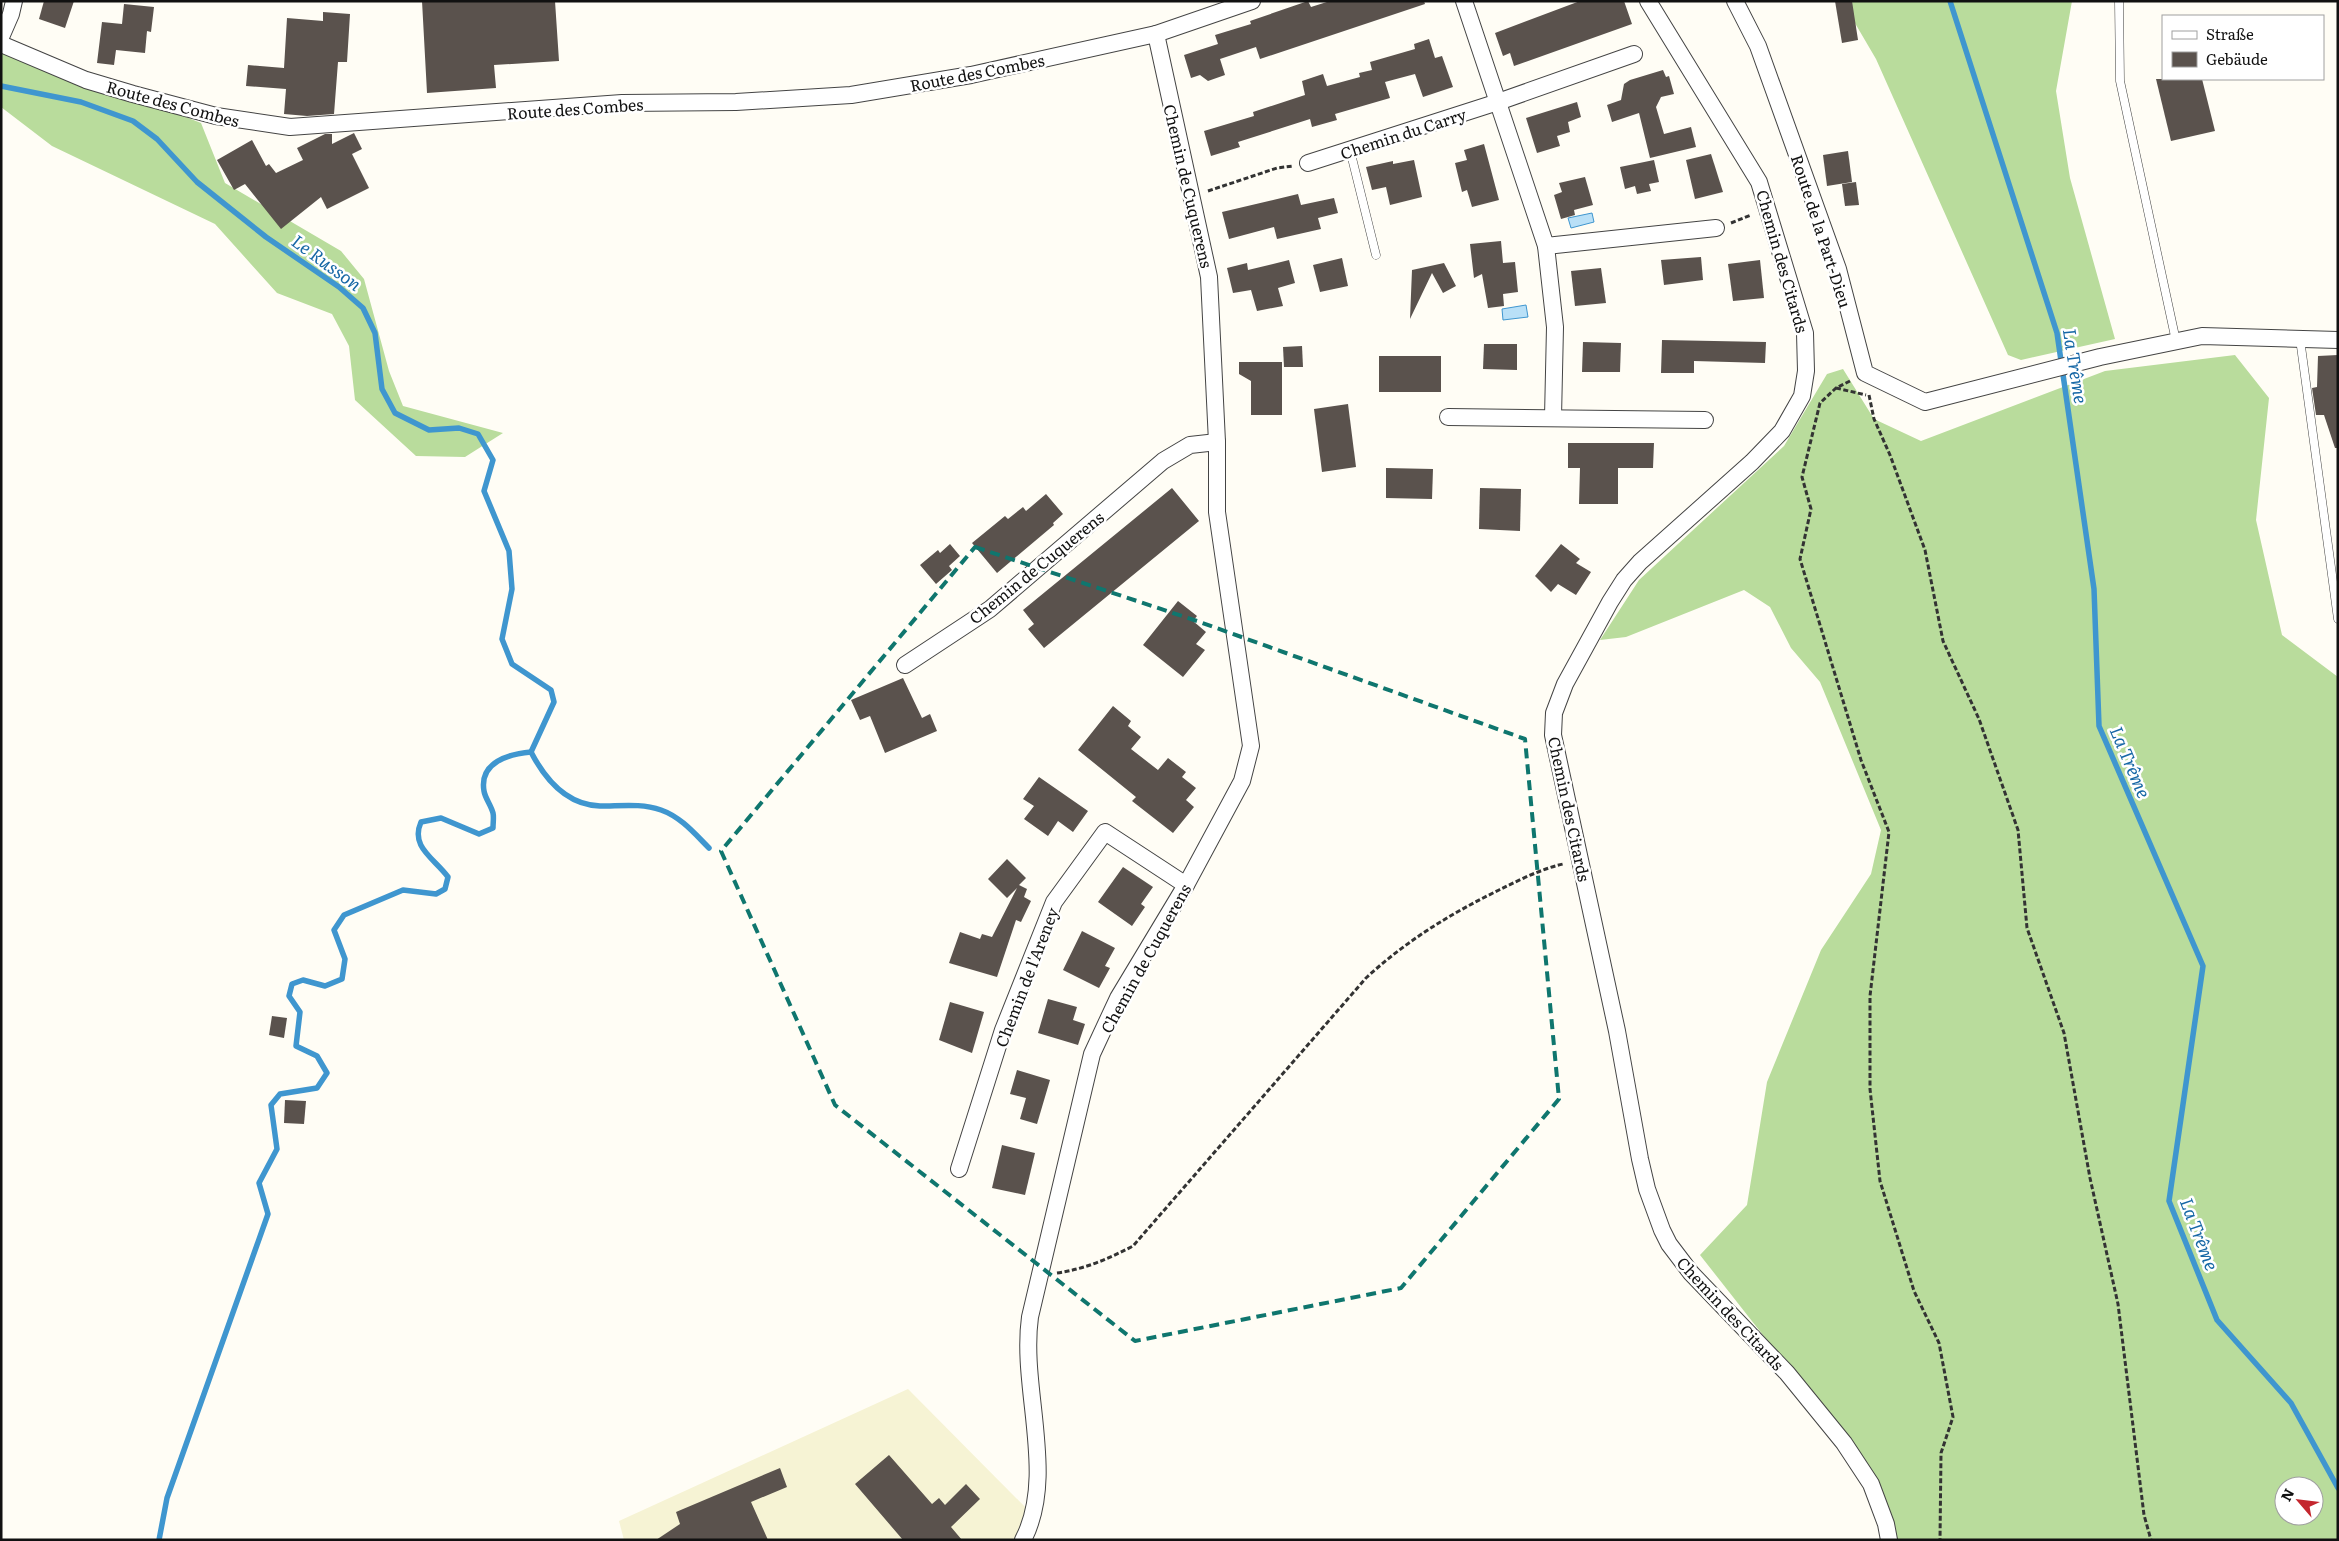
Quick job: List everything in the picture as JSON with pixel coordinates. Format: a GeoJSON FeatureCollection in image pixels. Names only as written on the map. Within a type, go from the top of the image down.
{"type":"FeatureCollection","features":[{"type":"Feature","properties":{"kind":"street"},"geometry":{"type":"LineString","coordinates":[[1,37],[12,14],[14,1]]}},
{"type":"Feature","properties":{"kind":"street"},"geometry":{"type":"LineString","coordinates":[[1156,34],[1252,1]]}},
{"type":"Feature","properties":{"kind":"street"},"geometry":{"type":"LineString","coordinates":[[1464,1],[1546,246],[1555,327],[1554,417]]}},
{"type":"Feature","properties":{"kind":"street","name":"Chemin des Citards"},"geometry":{"type":"LineString","coordinates":[[1648,1],[1760,182],[1805,334],[1806,372],[1802,396],[1782,431],[1752,462],[1640,562],[1624,580],[1565,684],[1554,713],[1554,735],[1617,1032],[1640,1159],[1647,1189],[1662,1230],[1691,1273],[1787,1373],[1844,1443],[1871,1484],[1886,1524],[1889,1540]]}},
{"type":"Feature","properties":{"kind":"street","name":"Route de la Part-Dieu"},"geometry":{"type":"LineString","coordinates":[[1734,1],[1758,46],[1838,269],[1865,373]]}},
{"type":"Feature","properties":{"kind":"street","name":"Route des Combes"},"geometry":{"type":"LineString","coordinates":[[1,44],[86,80],[133,94],[216,116],[290,127],[622,103],[736,102],[851,95],[971,76],[1156,34]]}},
{"type":"Feature","properties":{"kind":"street","name":"Chemin de Cuquerens"},"geometry":{"type":"LineString","coordinates":[[1023,1540],[1034,1514],[1038,1477],[1028,1381],[1027,1335],[1039,1276],[1092,1054],[1118,998],[1186,885],[1242,781],[1251,746],[1217,512],[1217,442],[1209,277],[1156,34]]}},
{"type":"Feature","properties":{"kind":"street","name":"Chemin du Carry"},"geometry":{"type":"LineString","coordinates":[[1308,163],[1498,102],[1634,54]]}},
{"type":"Feature","properties":{"kind":"street"},"geometry":{"type":"LineString","coordinates":[[1546,246],[1716,228]]}},
{"type":"Feature","properties":{"kind":"street"},"geometry":{"type":"LineString","coordinates":[[1865,373],[1925,402],[2100,357],[2202,336],[2338,340]]}},
{"type":"Feature","properties":{"kind":"street"},"geometry":{"type":"LineString","coordinates":[[1448,417],[1704,420]]}},
{"type":"Feature","properties":{"kind":"street","name":"Chemin de Cuquerens"},"geometry":{"type":"LineString","coordinates":[[905,665],[990,609],[1164,460],[1190,445],[1217,442]]}},
{"type":"Feature","properties":{"kind":"street","name":"Chemin de l'Areney"},"geometry":{"type":"LineString","coordinates":[[959,1169],[1003,1030],[1054,902],[1105,832],[1186,885]]}},
{"type":"Feature","properties":{"kind":"lane"},"geometry":{"type":"LineString","coordinates":[[2120,1],[2120,81],[2176,341]]}},
{"type":"Feature","properties":{"kind":"lane"},"geometry":{"type":"LineString","coordinates":[[1350,150],[1376,254]]}},
{"type":"Feature","properties":{"kind":"lane"},"geometry":{"type":"LineString","coordinates":[[2300,339],[2338,619]]}},
{"type":"Feature","properties":{"kind":"path"},"geometry":{"type":"LineString","coordinates":[[1191,196],[1277,168],[1308,163]]}},
{"type":"Feature","properties":{"kind":"path"},"geometry":{"type":"LineString","coordinates":[[1716,228],[1768,208]]}},
{"type":"Feature","properties":{"kind":"path"},"geometry":{"type":"LineString","coordinates":[[1940,1540],[1941,1453],[1953,1418],[1939,1343],[1914,1291],[1880,1181],[1870,1089],[1870,996],[1889,832],[1858,751],[1800,558],[1811,509],[1802,477],[1820,403],[1836,388],[1865,373],[1874,419],[1890,455],[1925,550],[1943,642],[1978,719],[2018,830],[2027,928],[2064,1033],[2090,1178],[2118,1304],[2144,1515],[2151,1540]]}},
{"type":"Feature","properties":{"kind":"path"},"geometry":{"type":"LineString","coordinates":[[1836,388],[1869,395]]}},
{"type":"Feature","properties":{"kind":"path"},"geometry":{"type":"LineString","coordinates":[[1039,1276],[1078,1270],[1106,1260],[1133,1246],[1366,978],[1396,950],[1455,912],[1521,879],[1562,864],[1582,866]]}},
{"type":"Feature","properties":{"kind":"highlighted area"},"geometry":{"type":"Polygon","coordinates":[[[975,547],[1197,621],[1525,739],[1559,1099],[1401,1288],[1135,1341],[835,1105],[721,851],[975,547]]]}},
{"type":"Feature","properties":{"kind":"shaded area"},"geometry":{"type":"Polygon","coordinates":[[[908,1389],[1033,1515],[1023,1540],[624,1540],[619,1521],[908,1389]]]}},
{"type":"Feature","properties":{"kind":"green space"},"geometry":{"type":"Polygon","coordinates":[[[1842,1],[2072,1],[2056,91],[2070,178],[2115,339],[2021,360],[2008,355],[1876,59],[1842,1]]]}},
{"type":"Feature","properties":{"kind":"green space"},"geometry":{"type":"Polygon","coordinates":[[[1,44],[201,123],[225,183],[341,251],[364,279],[389,371],[403,406],[503,433],[465,457],[416,456],[355,400],[349,346],[332,314],[277,293],[215,224],[52,146],[1,107],[1,44]]]}},
{"type":"Feature","properties":{"kind":"green space"},"geometry":{"type":"Polygon","coordinates":[[[2235,355],[2269,398],[2256,520],[2282,635],[2338,677],[2338,1540],[1895,1540],[1866,1466],[1700,1255],[1747,1205],[1767,1082],[1821,950],[1871,874],[1881,830],[1820,682],[1791,648],[1770,607],[1744,590],[1626,637],[1600,640],[1639,580],[1784,446],[1827,374],[1843,369],[1874,419],[1921,441],[2105,371],[2235,355]]]}},
{"type":"Feature","properties":{"kind":"water"},"geometry":{"type":"Polygon","coordinates":[[[1592,213],[1594,222],[1571,228],[1568,218],[1592,213]]]}},
{"type":"Feature","properties":{"kind":"water"},"geometry":{"type":"Polygon","coordinates":[[[1526,305],[1528,317],[1503,320],[1502,309],[1526,305]]]}},
{"type":"Feature","properties":{"kind":"building"},"geometry":{"type":"Polygon","coordinates":[[[44,1],[74,1],[65,28],[39,19],[44,1]]]}},
{"type":"Feature","properties":{"kind":"building"},"geometry":{"type":"Polygon","coordinates":[[[422,1],[555,1],[559,61],[494,65],[496,88],[427,93],[422,1]]]}},
{"type":"Feature","properties":{"kind":"building"},"geometry":{"type":"Polygon","coordinates":[[[1308,1],[1311,7],[1330,1],[1424,1],[1425,4],[1260,59],[1256,47],[1220,59],[1225,75],[1208,81],[1200,75],[1191,78],[1184,55],[1218,44],[1215,35],[1251,24],[1250,21],[1308,1]]]}},
{"type":"Feature","properties":{"kind":"building"},"geometry":{"type":"Polygon","coordinates":[[[1580,1],[1624,1],[1632,24],[1514,66],[1510,53],[1503,56],[1495,33],[1580,1]]]}},
{"type":"Feature","properties":{"kind":"building"},"geometry":{"type":"Polygon","coordinates":[[[1835,1],[1852,1],[1858,40],[1842,43],[1835,1]]]}},
{"type":"Feature","properties":{"kind":"building"},"geometry":{"type":"Polygon","coordinates":[[[124,4],[154,7],[151,32],[147,31],[145,53],[116,50],[114,65],[97,63],[102,22],[122,24],[124,4]]]}},
{"type":"Feature","properties":{"kind":"building"},"geometry":{"type":"Polygon","coordinates":[[[323,12],[350,14],[347,62],[338,62],[334,114],[307,116],[284,114],[286,89],[246,86],[248,65],[284,68],[287,18],[323,21],[323,12]]]}},
{"type":"Feature","properties":{"kind":"building"},"geometry":{"type":"Polygon","coordinates":[[[1429,39],[1435,58],[1442,56],[1453,87],[1423,97],[1415,74],[1385,82],[1390,98],[1335,114],[1337,120],[1312,127],[1310,119],[1238,142],[1240,147],[1211,156],[1204,131],[1254,116],[1253,112],[1305,95],[1302,81],[1323,74],[1327,86],[1360,77],[1359,73],[1372,70],[1370,62],[1415,49],[1414,44],[1429,39]]]}},
{"type":"Feature","properties":{"kind":"building"},"geometry":{"type":"Polygon","coordinates":[[[1663,70],[1666,77],[1669,76],[1674,94],[1661,97],[1656,107],[1664,134],[1691,127],[1696,147],[1650,158],[1639,113],[1612,122],[1607,105],[1621,100],[1624,84],[1630,80],[1663,70]]]}},
{"type":"Feature","properties":{"kind":"building"},"geometry":{"type":"Polygon","coordinates":[[[2156,79],[2202,80],[2215,131],[2171,141],[2156,79]]]}},
{"type":"Feature","properties":{"kind":"building"},"geometry":{"type":"Polygon","coordinates":[[[1577,102],[1581,117],[1568,122],[1570,132],[1557,136],[1560,146],[1537,153],[1526,118],[1577,102]]]}},
{"type":"Feature","properties":{"kind":"building"},"geometry":{"type":"Polygon","coordinates":[[[354,133],[362,149],[352,154],[369,188],[327,209],[321,197],[281,229],[245,184],[234,190],[217,160],[252,140],[266,166],[269,164],[276,173],[303,160],[297,148],[325,134],[332,134],[332,144],[354,133]]]}},
{"type":"Feature","properties":{"kind":"building"},"geometry":{"type":"Polygon","coordinates":[[[1484,144],[1499,200],[1472,207],[1467,190],[1462,192],[1455,163],[1467,160],[1464,150],[1484,144]]]}},
{"type":"Feature","properties":{"kind":"building"},"geometry":{"type":"Polygon","coordinates":[[[1848,151],[1852,182],[1827,186],[1823,155],[1848,151]]]}},
{"type":"Feature","properties":{"kind":"building"},"geometry":{"type":"Polygon","coordinates":[[[1711,154],[1723,192],[1695,199],[1686,160],[1711,154]]]}},
{"type":"Feature","properties":{"kind":"building"},"geometry":{"type":"Polygon","coordinates":[[[1414,160],[1422,197],[1390,205],[1386,187],[1372,190],[1366,167],[1393,161],[1393,164],[1414,160]]]}},
{"type":"Feature","properties":{"kind":"building"},"geometry":{"type":"Polygon","coordinates":[[[1654,160],[1659,182],[1649,184],[1651,191],[1637,194],[1635,186],[1625,189],[1620,167],[1654,160]]]}},
{"type":"Feature","properties":{"kind":"building"},"geometry":{"type":"Polygon","coordinates":[[[1585,177],[1593,205],[1574,210],[1575,215],[1561,219],[1554,195],[1562,192],[1559,183],[1585,177]]]}},
{"type":"Feature","properties":{"kind":"building"},"geometry":{"type":"Polygon","coordinates":[[[1856,182],[1859,205],[1845,206],[1842,184],[1856,182]]]}},
{"type":"Feature","properties":{"kind":"building"},"geometry":{"type":"Polygon","coordinates":[[[1298,194],[1301,205],[1334,198],[1338,213],[1318,218],[1321,229],[1277,239],[1274,227],[1229,239],[1222,212],[1298,194]]]}},
{"type":"Feature","properties":{"kind":"building"},"geometry":{"type":"Polygon","coordinates":[[[1501,241],[1503,263],[1515,262],[1518,292],[1503,294],[1504,306],[1488,308],[1482,274],[1474,278],[1470,244],[1501,241]]]}},
{"type":"Feature","properties":{"kind":"building"},"geometry":{"type":"Polygon","coordinates":[[[1701,257],[1703,280],[1664,285],[1661,260],[1701,257]]]}},
{"type":"Feature","properties":{"kind":"building"},"geometry":{"type":"Polygon","coordinates":[[[1342,258],[1348,286],[1320,292],[1313,265],[1342,258]]]}},
{"type":"Feature","properties":{"kind":"building"},"geometry":{"type":"Polygon","coordinates":[[[1289,260],[1295,283],[1278,288],[1283,306],[1257,311],[1251,290],[1233,293],[1227,268],[1247,263],[1248,270],[1289,260]]]}},
{"type":"Feature","properties":{"kind":"building"},"geometry":{"type":"Polygon","coordinates":[[[1760,260],[1764,298],[1733,301],[1728,264],[1760,260]]]}},
{"type":"Feature","properties":{"kind":"building"},"geometry":{"type":"Polygon","coordinates":[[[1444,263],[1456,286],[1443,293],[1432,273],[1410,319],[1412,270],[1444,263]]]}},
{"type":"Feature","properties":{"kind":"building"},"geometry":{"type":"Polygon","coordinates":[[[1601,268],[1606,303],[1575,306],[1571,271],[1601,268]]]}},
{"type":"Feature","properties":{"kind":"building"},"geometry":{"type":"Polygon","coordinates":[[[1662,340],[1766,342],[1765,363],[1694,361],[1694,373],[1661,373],[1662,340]]]}},
{"type":"Feature","properties":{"kind":"building"},"geometry":{"type":"Polygon","coordinates":[[[1583,342],[1621,343],[1620,372],[1582,372],[1583,342]]]}},
{"type":"Feature","properties":{"kind":"building"},"geometry":{"type":"Polygon","coordinates":[[[1484,344],[1517,344],[1517,370],[1483,369],[1484,344]]]}},
{"type":"Feature","properties":{"kind":"building"},"geometry":{"type":"Polygon","coordinates":[[[1302,346],[1303,367],[1284,367],[1283,347],[1302,346]]]}},
{"type":"Feature","properties":{"kind":"building"},"geometry":{"type":"Polygon","coordinates":[[[2338,355],[2338,448],[2335,448],[2324,415],[2316,415],[2312,388],[2317,387],[2318,356],[2338,355]]]}},
{"type":"Feature","properties":{"kind":"building"},"geometry":{"type":"Polygon","coordinates":[[[1379,356],[1441,356],[1441,392],[1379,392],[1379,356]]]}},
{"type":"Feature","properties":{"kind":"building"},"geometry":{"type":"Polygon","coordinates":[[[1239,362],[1282,362],[1282,415],[1251,415],[1251,381],[1239,374],[1239,362]]]}},
{"type":"Feature","properties":{"kind":"building"},"geometry":{"type":"Polygon","coordinates":[[[1348,404],[1356,467],[1322,472],[1314,409],[1348,404]]]}},
{"type":"Feature","properties":{"kind":"building"},"geometry":{"type":"Polygon","coordinates":[[[1568,443],[1654,443],[1653,468],[1618,468],[1618,504],[1579,504],[1580,468],[1568,468],[1568,443]]]}},
{"type":"Feature","properties":{"kind":"building"},"geometry":{"type":"Polygon","coordinates":[[[1386,468],[1433,469],[1432,499],[1386,498],[1386,468]]]}},
{"type":"Feature","properties":{"kind":"building"},"geometry":{"type":"Polygon","coordinates":[[[1172,488],[1199,521],[1044,648],[1028,629],[1034,624],[1023,610],[1172,488]]]}},
{"type":"Feature","properties":{"kind":"building"},"geometry":{"type":"Polygon","coordinates":[[[1480,488],[1521,489],[1520,531],[1479,529],[1480,488]]]}},
{"type":"Feature","properties":{"kind":"building"},"geometry":{"type":"Polygon","coordinates":[[[1046,494],[1063,514],[1053,523],[1054,525],[997,573],[972,543],[1005,516],[1008,519],[1023,507],[1026,511],[1046,494]]]}},
{"type":"Feature","properties":{"kind":"building"},"geometry":{"type":"Polygon","coordinates":[[[950,544],[960,556],[949,566],[952,570],[936,584],[920,565],[938,550],[940,553],[950,544]]]}},
{"type":"Feature","properties":{"kind":"building"},"geometry":{"type":"Polygon","coordinates":[[[1561,544],[1580,559],[1576,563],[1591,572],[1576,595],[1558,584],[1551,592],[1535,576],[1561,544]]]}},
{"type":"Feature","properties":{"kind":"building"},"geometry":{"type":"Polygon","coordinates":[[[1178,601],[1197,616],[1193,621],[1206,632],[1196,644],[1205,650],[1183,677],[1143,645],[1178,601]]]}},
{"type":"Feature","properties":{"kind":"building"},"geometry":{"type":"Polygon","coordinates":[[[903,678],[922,718],[930,714],[937,731],[885,753],[870,716],[860,720],[851,700],[903,678]]]}},
{"type":"Feature","properties":{"kind":"building"},"geometry":{"type":"Polygon","coordinates":[[[1113,706],[1131,721],[1128,726],[1141,737],[1131,749],[1158,770],[1168,758],[1186,772],[1182,777],[1196,788],[1186,800],[1194,807],[1173,833],[1132,801],[1136,797],[1078,750],[1113,706]]]}},
{"type":"Feature","properties":{"kind":"building"},"geometry":{"type":"Polygon","coordinates":[[[1039,777],[1088,811],[1073,832],[1058,821],[1048,836],[1024,819],[1034,806],[1023,799],[1039,777]]]}},
{"type":"Feature","properties":{"kind":"building"},"geometry":{"type":"Polygon","coordinates":[[[1007,859],[1026,878],[1019,885],[1027,889],[1024,897],[1031,901],[1021,922],[1016,920],[997,977],[949,963],[960,932],[980,939],[982,934],[992,937],[1017,888],[1007,898],[988,879],[1007,859]]]}},
{"type":"Feature","properties":{"kind":"building"},"geometry":{"type":"Polygon","coordinates":[[[1123,867],[1153,887],[1141,904],[1145,907],[1132,926],[1098,902],[1123,867]]]}},
{"type":"Feature","properties":{"kind":"building"},"geometry":{"type":"Polygon","coordinates":[[[1082,931],[1115,948],[1105,966],[1110,968],[1099,988],[1063,970],[1082,931]]]}},
{"type":"Feature","properties":{"kind":"building"},"geometry":{"type":"Polygon","coordinates":[[[1048,999],[1077,1007],[1073,1020],[1085,1024],[1078,1045],[1038,1033],[1048,999]]]}},
{"type":"Feature","properties":{"kind":"building"},"geometry":{"type":"Polygon","coordinates":[[[950,1002],[984,1012],[972,1053],[939,1040],[950,1002]]]}},
{"type":"Feature","properties":{"kind":"building"},"geometry":{"type":"Polygon","coordinates":[[[272,1016],[287,1018],[284,1038],[269,1035],[272,1016]]]}},
{"type":"Feature","properties":{"kind":"building"},"geometry":{"type":"Polygon","coordinates":[[[1017,1070],[1050,1080],[1037,1124],[1020,1119],[1026,1098],[1010,1094],[1017,1070]]]}},
{"type":"Feature","properties":{"kind":"building"},"geometry":{"type":"Polygon","coordinates":[[[285,1100],[306,1101],[304,1124],[284,1123],[285,1100]]]}},
{"type":"Feature","properties":{"kind":"building"},"geometry":{"type":"Polygon","coordinates":[[[1002,1145],[1035,1153],[1025,1195],[992,1188],[1002,1145]]]}},
{"type":"Feature","properties":{"kind":"building"},"geometry":{"type":"Polygon","coordinates":[[[889,1455],[932,1504],[939,1498],[945,1505],[966,1484],[980,1499],[951,1527],[962,1540],[903,1540],[855,1484],[889,1455]]]}},
{"type":"Feature","properties":{"kind":"building"},"geometry":{"type":"Polygon","coordinates":[[[780,1468],[787,1487],[751,1502],[768,1540],[656,1540],[680,1524],[676,1512],[780,1468]]]}},
{"type":"Feature","properties":{"kind":"waterway","name":"La Trême"},"geometry":{"type":"LineString","coordinates":[[1950,1],[2057,333],[2094,589],[2099,726],[2203,966],[2169,1201],[2217,1320],[2291,1403],[2338,1488]]}},
{"type":"Feature","properties":{"kind":"waterway","name":"Le Russon"},"geometry":{"type":"LineString","coordinates":[[1,86],[81,102],[133,121],[157,139],[197,182],[266,237],[339,287],[363,308],[375,333],[382,389],[395,413],[429,430],[459,428],[478,434],[493,460],[484,491],[509,551],[512,589],[502,639],[512,664],[551,690],[554,702],[531,752],[543,772],[558,789],[577,801],[600,806],[638,806],[668,813],[681,821],[709,848]]}},
{"type":"Feature","properties":{"kind":"waterway"},"geometry":{"type":"LineString","coordinates":[[159,1540],[167,1498],[268,1214],[259,1183],[277,1149],[271,1105],[280,1094],[317,1088],[327,1073],[317,1056],[296,1046],[300,1012],[289,996],[292,984],[303,980],[325,986],[342,979],[345,959],[334,930],[344,915],[403,890],[436,894],[445,889],[448,877],[421,845],[418,831],[421,822],[441,818],[479,834],[493,828],[493,813],[484,791],[486,773],[497,761],[531,752]]}}]}
